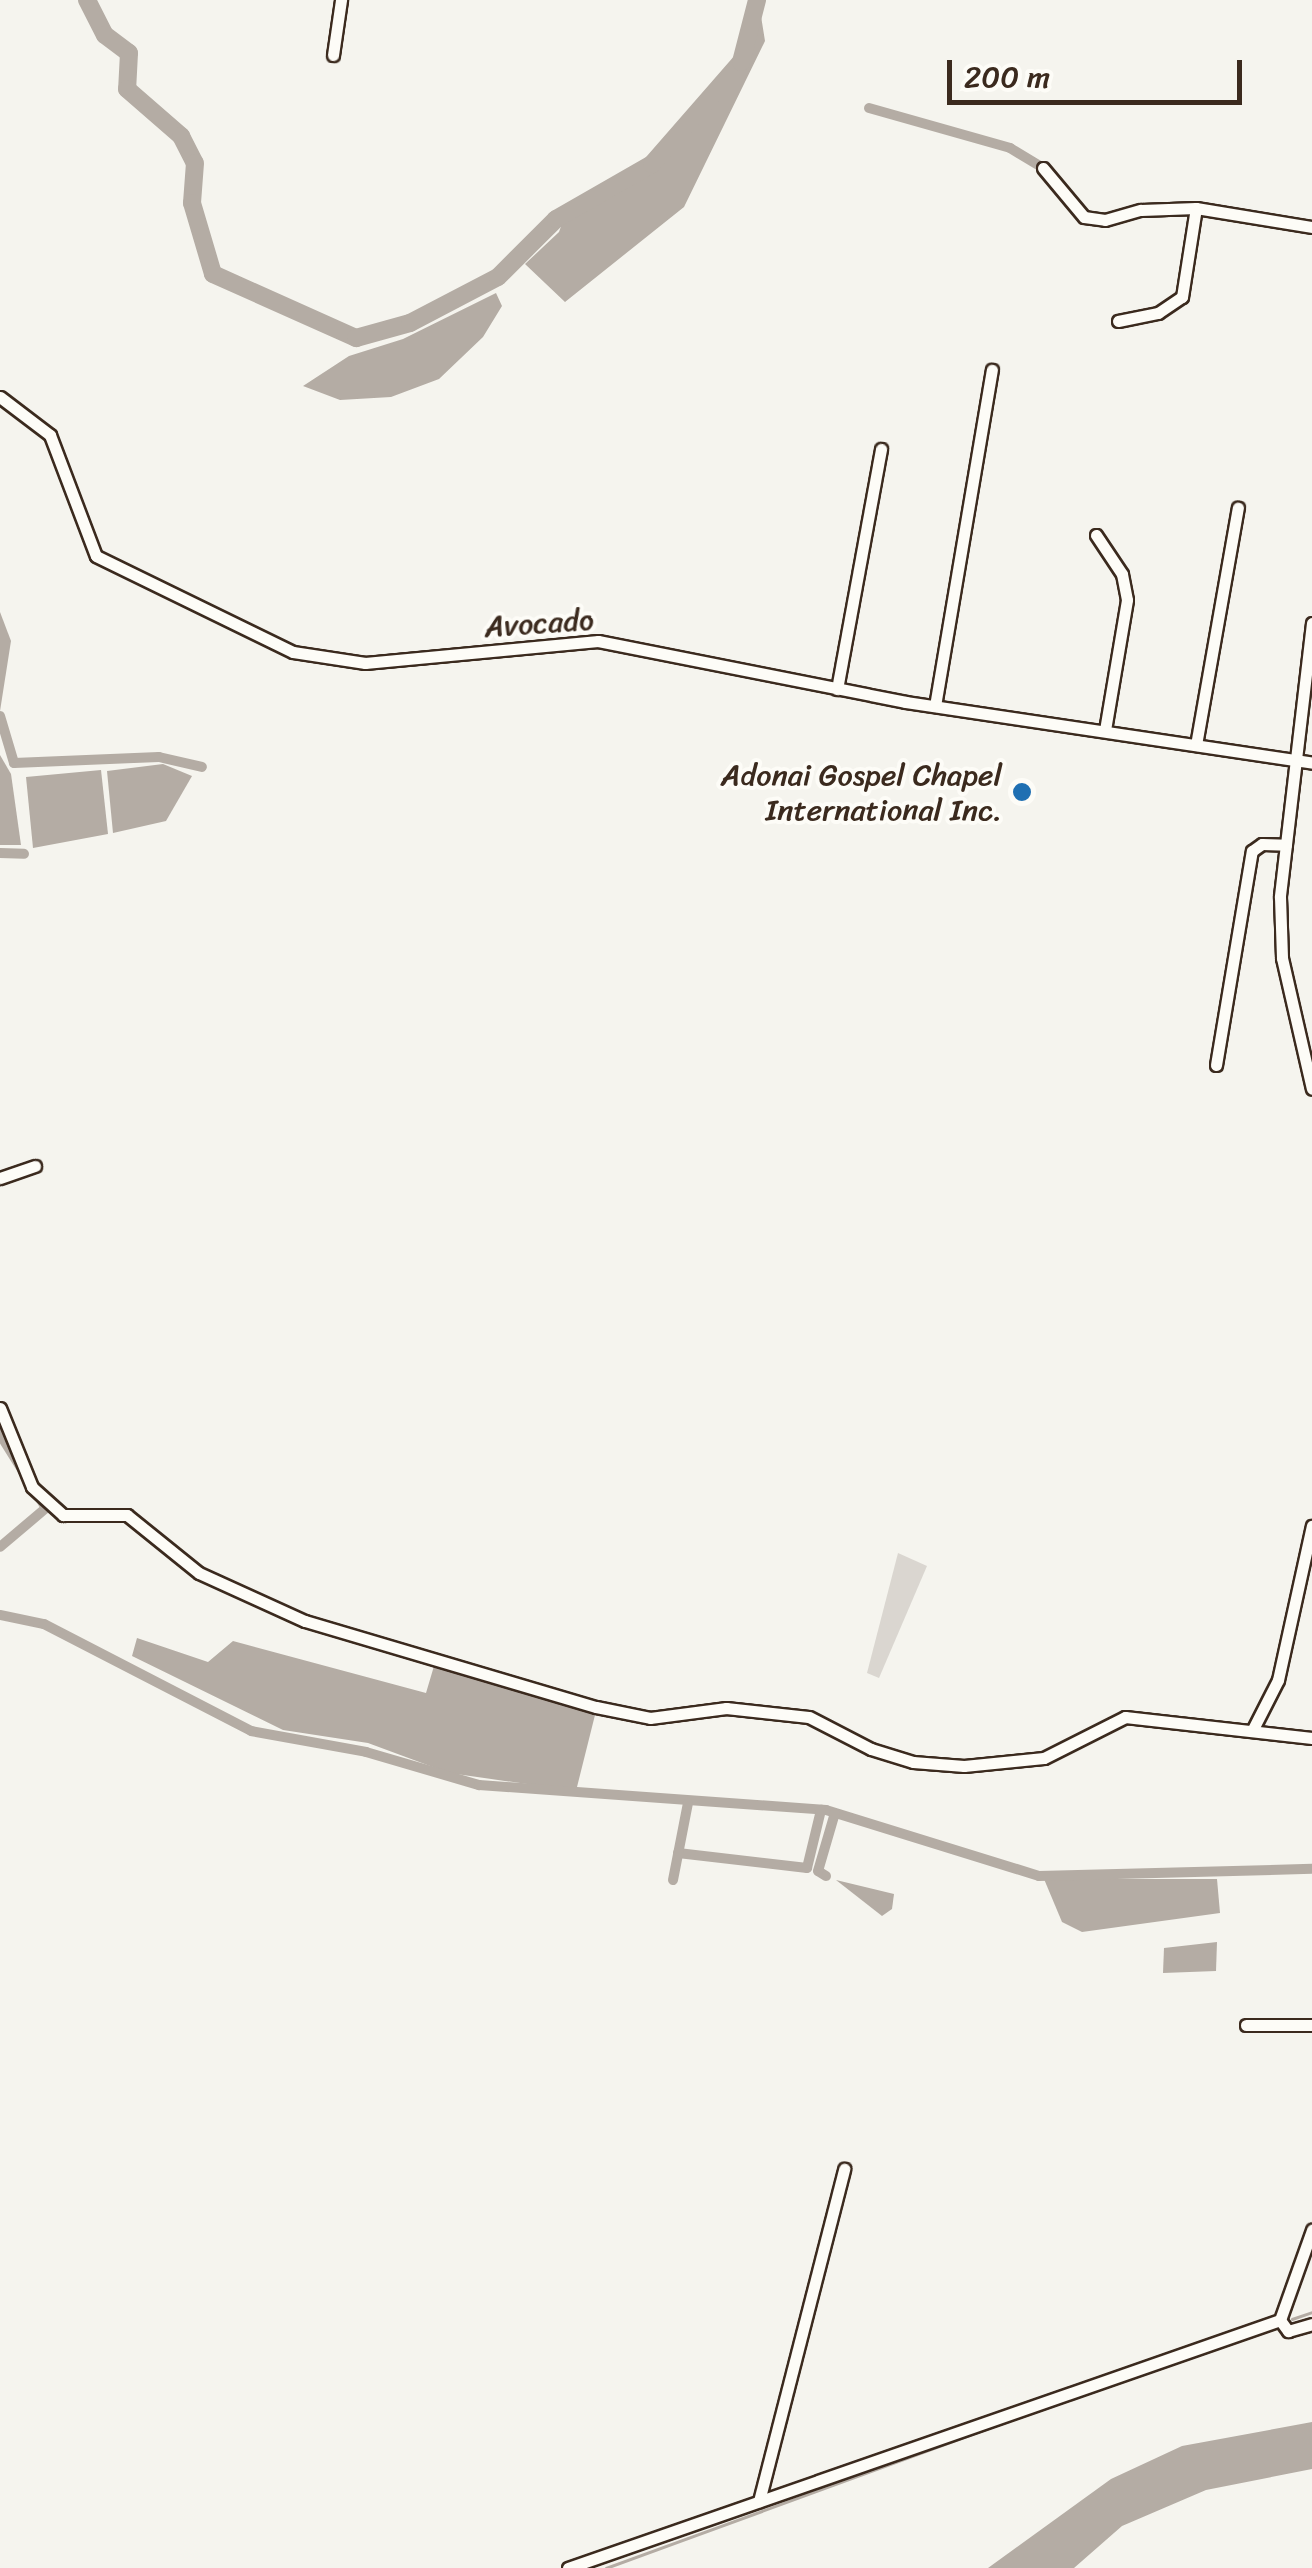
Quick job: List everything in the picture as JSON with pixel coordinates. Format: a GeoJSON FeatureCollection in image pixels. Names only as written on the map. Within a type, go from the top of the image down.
{"type":"FeatureCollection","features":[{"type":"Feature","properties":{"kind":"street"},"geometry":{"type":"LineString","coordinates":[[332,55],[341,0]]}},
{"type":"Feature","properties":{"kind":"street"},"geometry":{"type":"LineString","coordinates":[[1043,168],[1084,217],[1105,220],[1141,210],[1196,208],[1312,228]]}},
{"type":"Feature","properties":{"kind":"street"},"geometry":{"type":"LineString","coordinates":[[1118,321],[1158,313],[1182,298],[1196,208]]}},
{"type":"Feature","properties":{"kind":"street"},"geometry":{"type":"LineString","coordinates":[[935,706],[992,370]]}},
{"type":"Feature","properties":{"kind":"street","name":"Avocado"},"geometry":{"type":"LineString","coordinates":[[0,397],[50,435],[96,556],[293,652],[366,663],[598,641],[935,706],[1306,762]]}},
{"type":"Feature","properties":{"kind":"street"},"geometry":{"type":"LineString","coordinates":[[838,689],[881,449]]}},
{"type":"Feature","properties":{"kind":"street"},"geometry":{"type":"LineString","coordinates":[[1196,745],[1238,508]]}},
{"type":"Feature","properties":{"kind":"street"},"geometry":{"type":"LineString","coordinates":[[1096,535],[1122,574],[1127,600],[1105,730]]}},
{"type":"Feature","properties":{"kind":"street"},"geometry":{"type":"LineString","coordinates":[[1312,622],[1306,762],[1286,845],[1282,958],[1312,1089]]}},
{"type":"Feature","properties":{"kind":"street"},"geometry":{"type":"LineString","coordinates":[[1216,1065],[1252,851],[1262,844],[1286,845]]}},
{"type":"Feature","properties":{"kind":"street"},"geometry":{"type":"LineString","coordinates":[[0,1178],[35,1166]]}},
{"type":"Feature","properties":{"kind":"street"},"geometry":{"type":"LineString","coordinates":[[0,1408],[32,1487],[63,1515],[82,1520],[127,1514],[199,1573],[305,1621],[596,1707],[650,1718],[726,1708],[808,1717],[872,1749],[913,1762],[964,1766],[1044,1758],[1125,1717],[1312,1738]]}},
{"type":"Feature","properties":{"kind":"street"},"geometry":{"type":"LineString","coordinates":[[1252,1730],[1278,1680],[1312,1526]]}},
{"type":"Feature","properties":{"kind":"street"},"geometry":{"type":"LineString","coordinates":[[1246,2025],[1312,2025]]}},
{"type":"Feature","properties":{"kind":"street"},"geometry":{"type":"LineString","coordinates":[[759,2501],[844,2169]]}},
{"type":"Feature","properties":{"kind":"street"},"geometry":{"type":"LineString","coordinates":[[1280,2320],[1312,2230]]}},
{"type":"Feature","properties":{"kind":"street"},"geometry":{"type":"LineString","coordinates":[[568,2568],[1280,2320]]}},
{"type":"Feature","properties":{"kind":"street"},"geometry":{"type":"LineString","coordinates":[[1280,2320],[1288,2332],[1312,2324]]}},
{"type":"Feature","properties":{"kind":"shaded area"},"geometry":{"type":"Polygon","coordinates":[[[761,16],[765,41],[684,207],[565,302],[525,264],[559,232],[565,215],[656,170],[743,64],[761,16]]]}},
{"type":"Feature","properties":{"kind":"shaded area"},"geometry":{"type":"Polygon","coordinates":[[[496,293],[502,306],[483,337],[439,379],[391,397],[340,400],[303,386],[349,356],[403,339],[496,293]]]}},
{"type":"Feature","properties":{"kind":"shaded area"},"geometry":{"type":"Polygon","coordinates":[[[0,612],[11,641],[0,711],[0,612]]]}},
{"type":"Feature","properties":{"kind":"shaded area"},"geometry":{"type":"Polygon","coordinates":[[[0,755],[11,774],[21,845],[0,845],[0,755]]]}},
{"type":"Feature","properties":{"kind":"shaded area"},"geometry":{"type":"Polygon","coordinates":[[[163,764],[192,776],[166,821],[113,833],[107,771],[163,764]]]}},
{"type":"Feature","properties":{"kind":"shaded area"},"geometry":{"type":"Polygon","coordinates":[[[101,770],[108,834],[33,848],[26,777],[101,770]]]}},
{"type":"Feature","properties":{"kind":"shaded area"},"geometry":{"type":"Polygon","coordinates":[[[898,1553],[927,1566],[879,1678],[867,1673],[898,1553]]]}},
{"type":"Feature","properties":{"kind":"shaded area"},"geometry":{"type":"Polygon","coordinates":[[[137,1638],[208,1662],[233,1641],[426,1693],[434,1666],[596,1711],[576,1791],[449,1773],[368,1743],[283,1730],[132,1656],[137,1638]]]}},
{"type":"Feature","properties":{"kind":"shaded area"},"geometry":{"type":"Polygon","coordinates":[[[1044,1879],[1217,1879],[1220,1913],[1082,1932],[1062,1922],[1044,1879]]]}},
{"type":"Feature","properties":{"kind":"shaded area"},"geometry":{"type":"Polygon","coordinates":[[[836,1880],[894,1894],[892,1909],[882,1916],[836,1880]]]}},
{"type":"Feature","properties":{"kind":"shaded area"},"geometry":{"type":"Polygon","coordinates":[[[1217,1942],[1216,1971],[1163,1973],[1164,1948],[1217,1942]]]}},
{"type":"Feature","properties":{"kind":"shaded area"},"geometry":{"type":"Polygon","coordinates":[[[1312,2422],[1312,2469],[1206,2490],[1122,2526],[1074,2568],[988,2568],[1111,2479],[1182,2446],[1312,2422]]]}},
{"type":"Feature","properties":{"kind":"waterway"},"geometry":{"type":"LineString","coordinates":[[87,0],[105,35],[129,53],[127,89],[181,136],[195,163],[192,203],[213,274],[356,338],[410,323],[498,277],[556,219],[652,164],[741,62],[757,0]]}},
{"type":"Feature","properties":{"kind":"waterway"},"geometry":{"type":"LineString","coordinates":[[869,108],[1010,148],[1050,172]]}},
{"type":"Feature","properties":{"kind":"waterway"},"geometry":{"type":"LineString","coordinates":[[0,716],[14,763],[159,757],[202,767]]}},
{"type":"Feature","properties":{"kind":"waterway"},"geometry":{"type":"LineString","coordinates":[[0,853],[24,854]]}},
{"type":"Feature","properties":{"kind":"waterway"},"geometry":{"type":"LineString","coordinates":[[0,1434],[46,1508],[0,1547]]}},
{"type":"Feature","properties":{"kind":"waterway"},"geometry":{"type":"LineString","coordinates":[[0,1615],[44,1624],[251,1731],[366,1752],[479,1785],[826,1810],[1039,1876],[1312,1869]]}},
{"type":"Feature","properties":{"kind":"waterway"},"geometry":{"type":"LineString","coordinates":[[673,1880],[688,1803]]}},
{"type":"Feature","properties":{"kind":"waterway"},"geometry":{"type":"LineString","coordinates":[[678,1853],[807,1868],[821,1810]]}},
{"type":"Feature","properties":{"kind":"waterway"},"geometry":{"type":"LineString","coordinates":[[826,1876],[818,1871],[835,1813]]}},
{"type":"Feature","properties":{"kind":"waterway"},"geometry":{"type":"LineString","coordinates":[[1292,2319],[1312,2312]]}},
{"type":"Feature","properties":{"kind":"waterway"},"geometry":{"type":"LineString","coordinates":[[606,2568],[1046,2407]]}},
{"type":"Feature","properties":{"kind":"place","name":"Adonai Gospel Chapel International Inc."},"geometry":{"type":"Point","coordinates":[1022,792]}}]}
